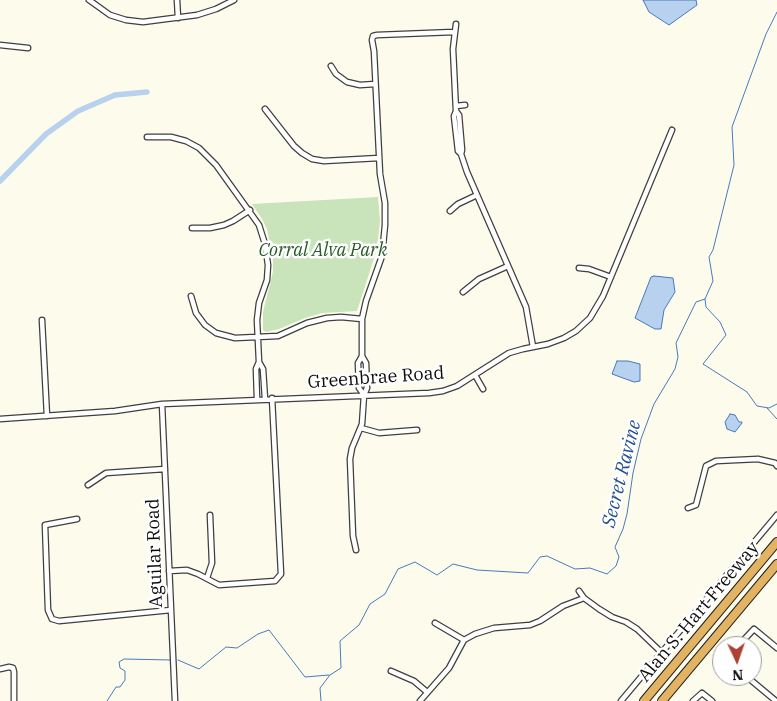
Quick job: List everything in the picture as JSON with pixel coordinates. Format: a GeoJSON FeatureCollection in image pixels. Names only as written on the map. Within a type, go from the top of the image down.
{"type":"FeatureCollection","features":[{"type":"Feature","properties":{"kind":"highway","name":"Alan S. Hart Freeway"},"geometry":{"type":"LineString","coordinates":[[644,701],[777,542]]}},
{"type":"Feature","properties":{"kind":"highway","name":"Alan S. Hart Freeway"},"geometry":{"type":"LineString","coordinates":[[662,701],[777,564]]}},
{"type":"Feature","properties":{"kind":"street"},"geometry":{"type":"LineString","coordinates":[[89,0],[103,11],[126,20],[143,22],[178,18],[206,12],[234,0]]}},
{"type":"Feature","properties":{"kind":"street"},"geometry":{"type":"LineString","coordinates":[[177,0],[178,18]]}},
{"type":"Feature","properties":{"kind":"street"},"geometry":{"type":"LineString","coordinates":[[456,24],[453,49],[456,108],[454,116],[458,151],[461,154],[526,307],[534,347]]}},
{"type":"Feature","properties":{"kind":"street"},"geometry":{"type":"LineString","coordinates":[[356,550],[353,536],[350,459],[353,444],[361,428],[364,412],[364,395],[367,388],[366,363],[362,356],[362,319],[366,301],[382,256],[386,213],[379,158],[372,40],[373,36],[377,34],[454,32]]}},
{"type":"Feature","properties":{"kind":"street"},"geometry":{"type":"LineString","coordinates":[[0,45],[28,48]]}},
{"type":"Feature","properties":{"kind":"street"},"geometry":{"type":"LineString","coordinates":[[331,66],[336,74],[347,82],[375,84]]}},
{"type":"Feature","properties":{"kind":"street"},"geometry":{"type":"LineString","coordinates":[[456,108],[465,105]]}},
{"type":"Feature","properties":{"kind":"street"},"geometry":{"type":"LineString","coordinates":[[265,109],[294,146],[307,156],[324,161],[379,158]]}},
{"type":"Feature","properties":{"kind":"street","name":"Greenbrae Road"},"geometry":{"type":"LineString","coordinates":[[0,419],[123,411],[162,404],[439,392],[462,384],[509,353],[559,341],[581,327],[597,309],[672,130]]}},
{"type":"Feature","properties":{"kind":"street"},"geometry":{"type":"LineString","coordinates":[[147,137],[171,137],[186,141],[199,148],[216,165],[250,210],[262,233],[268,264],[267,280],[258,312],[259,362],[256,369],[257,399]]}},
{"type":"Feature","properties":{"kind":"street"},"geometry":{"type":"LineString","coordinates":[[450,211],[458,204],[477,195]]}},
{"type":"Feature","properties":{"kind":"street"},"geometry":{"type":"LineString","coordinates":[[192,228],[210,228],[224,225],[250,210]]}},
{"type":"Feature","properties":{"kind":"street"},"geometry":{"type":"LineString","coordinates":[[463,292],[479,279],[508,266]]}},
{"type":"Feature","properties":{"kind":"street"},"geometry":{"type":"LineString","coordinates":[[579,268],[590,269],[611,277]]}},
{"type":"Feature","properties":{"kind":"street"},"geometry":{"type":"LineString","coordinates":[[190,296],[200,319],[211,330],[228,337],[258,338],[278,336],[320,319],[341,317],[362,319]]}},
{"type":"Feature","properties":{"kind":"street"},"geometry":{"type":"LineString","coordinates":[[42,320],[47,416]]}},
{"type":"Feature","properties":{"kind":"street"},"geometry":{"type":"LineString","coordinates":[[362,356],[358,363],[360,388],[364,395]]}},
{"type":"Feature","properties":{"kind":"street"},"geometry":{"type":"LineString","coordinates":[[259,362],[263,369],[265,399]]}},
{"type":"Feature","properties":{"kind":"street"},"geometry":{"type":"LineString","coordinates":[[475,375],[483,389]]}},
{"type":"Feature","properties":{"kind":"street"},"geometry":{"type":"LineString","coordinates":[[169,571],[187,570],[219,585],[275,581],[281,574],[272,398]]}},
{"type":"Feature","properties":{"kind":"street","name":"Aguilar Road"},"geometry":{"type":"LineString","coordinates":[[162,404],[175,701]]}},
{"type":"Feature","properties":{"kind":"street"},"geometry":{"type":"LineString","coordinates":[[361,428],[379,433],[417,430]]}},
{"type":"Feature","properties":{"kind":"street"},"geometry":{"type":"LineString","coordinates":[[688,508],[696,505],[706,466],[716,461],[758,459],[775,463],[777,466]]}},
{"type":"Feature","properties":{"kind":"street"},"geometry":{"type":"LineString","coordinates":[[88,486],[106,473],[165,469]]}},
{"type":"Feature","properties":{"kind":"street"},"geometry":{"type":"LineString","coordinates":[[206,578],[212,564],[210,515]]}},
{"type":"Feature","properties":{"kind":"street"},"geometry":{"type":"LineString","coordinates":[[621,701],[777,515]]}},
{"type":"Feature","properties":{"kind":"street"},"geometry":{"type":"LineString","coordinates":[[77,519],[45,524],[48,610],[52,619],[59,621],[171,610]]}},
{"type":"Feature","properties":{"kind":"street"},"geometry":{"type":"LineString","coordinates":[[580,591],[584,598],[612,617],[626,622],[637,629],[661,652]]}},
{"type":"Feature","properties":{"kind":"street"},"geometry":{"type":"LineString","coordinates":[[420,701],[449,668],[464,640],[494,628],[530,625],[540,621],[563,606],[584,598]]}},
{"type":"Feature","properties":{"kind":"street"},"geometry":{"type":"LineString","coordinates":[[435,623],[464,640]]}},
{"type":"Feature","properties":{"kind":"street"},"geometry":{"type":"LineString","coordinates":[[747,636],[754,629],[777,648]]}},
{"type":"Feature","properties":{"kind":"street"},"geometry":{"type":"LineString","coordinates":[[0,669],[13,668],[14,701]]}},
{"type":"Feature","properties":{"kind":"street"},"geometry":{"type":"LineString","coordinates":[[391,671],[414,682],[427,692]]}},
{"type":"Feature","properties":{"kind":"street"},"geometry":{"type":"LineString","coordinates":[[758,686],[776,701]]}},
{"type":"Feature","properties":{"kind":"street"},"geometry":{"type":"LineString","coordinates":[[693,701],[702,693],[712,701]]}},
{"type":"Feature","properties":{"kind":"green space","name":"Corral Alva Park"},"geometry":{"type":"Polygon","coordinates":[[[378,197],[380,221],[377,249],[357,311],[322,313],[279,329],[266,332],[263,330],[263,312],[273,272],[273,258],[267,229],[252,204],[378,197]]]}},
{"type":"Feature","properties":{"kind":"water"},"geometry":{"type":"Polygon","coordinates":[[[643,0],[696,0],[697,5],[669,25],[649,12],[643,0]]]}},
{"type":"Feature","properties":{"kind":"water"},"geometry":{"type":"Polygon","coordinates":[[[651,277],[673,278],[675,292],[664,310],[661,329],[655,329],[635,318],[651,277]]]}},
{"type":"Feature","properties":{"kind":"water"},"geometry":{"type":"Polygon","coordinates":[[[617,361],[640,364],[640,381],[634,382],[612,374],[617,361]]]}},
{"type":"Feature","properties":{"kind":"water"},"geometry":{"type":"Polygon","coordinates":[[[730,414],[735,415],[739,422],[742,422],[735,432],[727,429],[725,422],[730,414]]]}},
{"type":"Feature","properties":{"kind":"waterway","name":"Secret Ravine"},"geometry":{"type":"LineString","coordinates":[[321,701],[320,688],[330,675],[341,668],[340,641],[359,625],[370,604],[385,594],[398,569],[415,562],[437,575],[453,564],[477,570],[528,573],[540,557],[547,556],[575,569],[590,568],[607,574],[616,566],[619,557],[615,547],[627,514],[633,473],[641,439],[654,404],[675,369],[678,357],[676,343],[696,302],[705,299],[713,281],[709,257],[713,250],[734,165],[732,127],[766,34],[777,12]]}},
{"type":"Feature","properties":{"kind":"waterway"},"geometry":{"type":"LineString","coordinates":[[0,181],[46,134],[78,111],[115,95],[147,92]]}},
{"type":"Feature","properties":{"kind":"waterway"},"geometry":{"type":"LineString","coordinates":[[705,299],[706,307],[720,322],[726,335],[703,364],[747,392],[757,406],[769,408],[777,404]]}},
{"type":"Feature","properties":{"kind":"waterway"},"geometry":{"type":"LineString","coordinates":[[767,408],[777,419]]}},
{"type":"Feature","properties":{"kind":"waterway"},"geometry":{"type":"LineString","coordinates":[[178,660],[199,669],[226,647],[237,648],[258,634],[269,630],[305,677],[329,675]]}},
{"type":"Feature","properties":{"kind":"waterway"},"geometry":{"type":"LineString","coordinates":[[107,701],[116,687],[120,687],[125,680],[125,671],[120,668],[119,662],[124,659],[171,660]]}}]}
